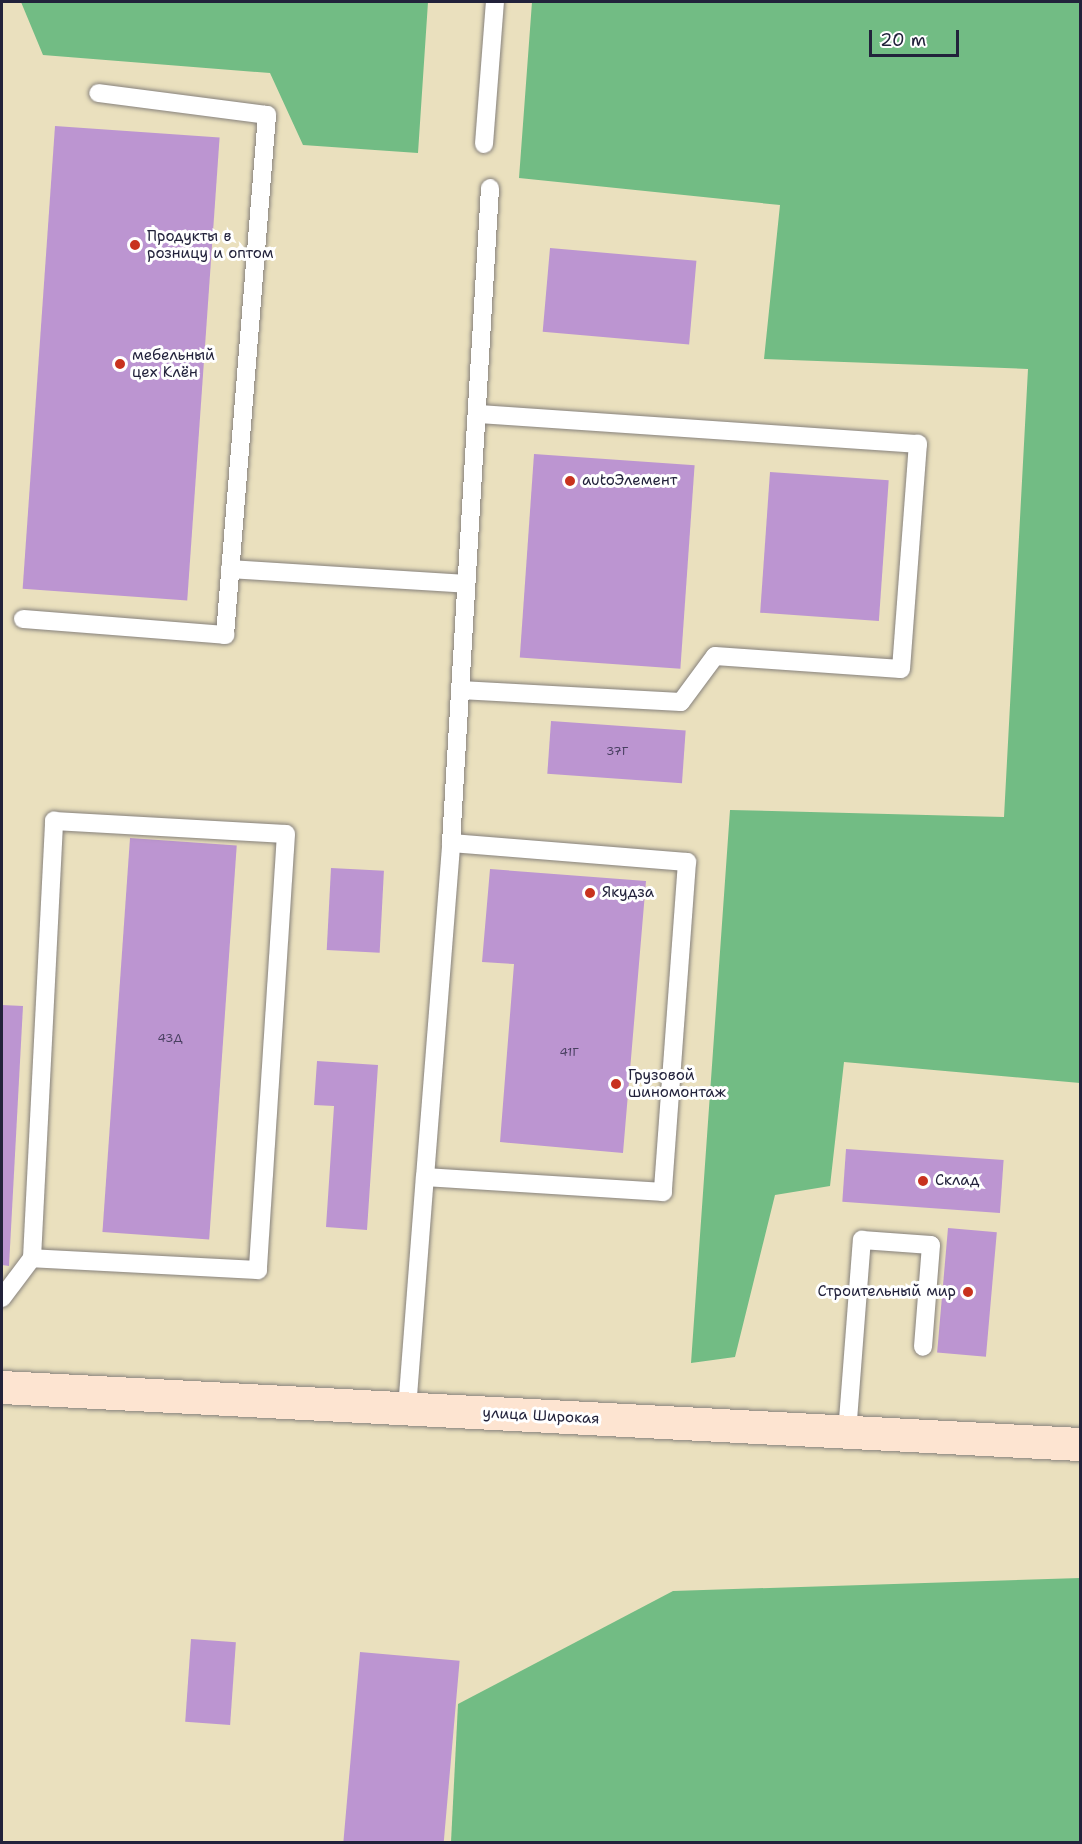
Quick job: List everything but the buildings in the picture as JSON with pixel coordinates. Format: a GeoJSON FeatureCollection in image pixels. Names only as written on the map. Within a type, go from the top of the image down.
{"type":"FeatureCollection","features":[{"type":"Feature","properties":{"kind":"street","name":"улица Широкая"},"geometry":{"type":"LineString","coordinates":[[2,1387],[1080,1444]]}},
{"type":"Feature","properties":{"kind":"lane"},"geometry":{"type":"LineString","coordinates":[[484,144],[495,2]]}},
{"type":"Feature","properties":{"kind":"lane"},"geometry":{"type":"LineString","coordinates":[[23,619],[225,635],[267,115],[98,93]]}},
{"type":"Feature","properties":{"kind":"lane"},"geometry":{"type":"LineString","coordinates":[[407,1409],[451,843],[490,188]]}},
{"type":"Feature","properties":{"kind":"lane"},"geometry":{"type":"LineString","coordinates":[[460,690],[681,702],[715,656],[901,669],[918,444],[477,414]]}},
{"type":"Feature","properties":{"kind":"lane"},"geometry":{"type":"LineString","coordinates":[[230,569],[466,584]]}},
{"type":"Feature","properties":{"kind":"lane"},"geometry":{"type":"LineString","coordinates":[[2,1298],[32,1258],[54,821],[286,834],[258,1270],[32,1258]]}},
{"type":"Feature","properties":{"kind":"lane"},"geometry":{"type":"LineString","coordinates":[[425,1177],[663,1192],[687,862],[451,843]]}},
{"type":"Feature","properties":{"kind":"lane"},"geometry":{"type":"LineString","coordinates":[[847,1433],[862,1240],[931,1245],[923,1347]]}},
{"type":"Feature","properties":{"kind":"green space"},"geometry":{"type":"Polygon","coordinates":[[[21,2],[428,2],[418,153],[303,145],[270,73],[43,55],[21,2]]]}},
{"type":"Feature","properties":{"kind":"green space"},"geometry":{"type":"Polygon","coordinates":[[[532,2],[1080,2],[1080,1083],[844,1062],[830,1186],[775,1195],[735,1357],[691,1363],[730,810],[1004,817],[1028,369],[764,359],[780,205],[519,178],[532,2]]]}},
{"type":"Feature","properties":{"kind":"green space"},"geometry":{"type":"Polygon","coordinates":[[[1080,1578],[1080,1842],[451,1842],[458,1704],[673,1591],[1080,1578]]]}},
{"type":"Feature","properties":{"kind":"place","name":"Продукты в розницу и оптом"},"geometry":{"type":"Point","coordinates":[135,245]}},
{"type":"Feature","properties":{"kind":"place","name":"мебельный цех Клён"},"geometry":{"type":"Point","coordinates":[120,364]}},
{"type":"Feature","properties":{"kind":"place","name":"autoЭлемент"},"geometry":{"type":"Point","coordinates":[570,481]}},
{"type":"Feature","properties":{"kind":"place","name":"Якудза"},"geometry":{"type":"Point","coordinates":[590,893]}},
{"type":"Feature","properties":{"kind":"place","name":"Грузовой шиномонтаж"},"geometry":{"type":"Point","coordinates":[616,1084]}},
{"type":"Feature","properties":{"kind":"place","name":"Склад"},"geometry":{"type":"Point","coordinates":[923,1181]}},
{"type":"Feature","properties":{"kind":"place","name":"Строительный мир"},"geometry":{"type":"Point","coordinates":[968,1292]}}]}
